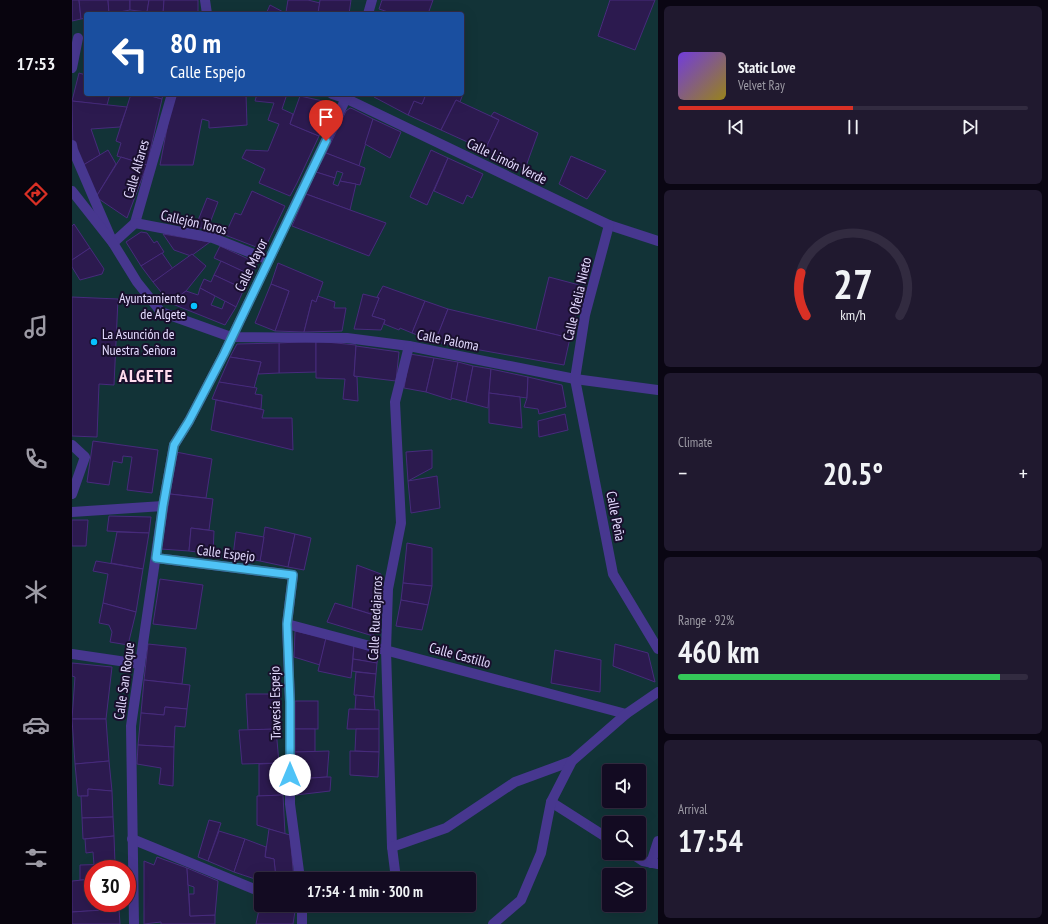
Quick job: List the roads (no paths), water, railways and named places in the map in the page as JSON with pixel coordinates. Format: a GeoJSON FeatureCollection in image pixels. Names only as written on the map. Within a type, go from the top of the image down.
{"type":"FeatureCollection","features":[{"type":"Feature","properties":{"kind":"street"},"geometry":{"type":"LineString","coordinates":[[205,0],[207,12]]}},
{"type":"Feature","properties":{"kind":"street"},"geometry":{"type":"LineString","coordinates":[[369,12],[372,0]]}},
{"type":"Feature","properties":{"kind":"street"},"geometry":{"type":"LineString","coordinates":[[72,68],[79,39]]}},
{"type":"Feature","properties":{"kind":"street","name":"Calle Alfares"},"geometry":{"type":"LineString","coordinates":[[135,224],[171,96]]}},
{"type":"Feature","properties":{"kind":"street","name":"Calle Limón Verde"},"geometry":{"type":"LineString","coordinates":[[347,96],[609,225],[658,241]]}},
{"type":"Feature","properties":{"kind":"street","name":"Calle Mayor"},"geometry":{"type":"LineString","coordinates":[[174,445],[189,421],[224,354],[347,96]]}},
{"type":"Feature","properties":{"kind":"street"},"geometry":{"type":"LineString","coordinates":[[72,145],[113,243]]}},
{"type":"Feature","properties":{"kind":"street"},"geometry":{"type":"LineString","coordinates":[[72,191],[113,243]]}},
{"type":"Feature","properties":{"kind":"street"},"geometry":{"type":"LineString","coordinates":[[113,243],[135,224]]}},
{"type":"Feature","properties":{"kind":"street","name":"Callejón Toros"},"geometry":{"type":"LineString","coordinates":[[135,224],[213,238],[269,260]]}},
{"type":"Feature","properties":{"kind":"street","name":"Calle Ofelia Nieto"},"geometry":{"type":"LineString","coordinates":[[575,379],[585,315],[609,225]]}},
{"type":"Feature","properties":{"kind":"street","name":"Calle Paloma"},"geometry":{"type":"LineString","coordinates":[[113,243],[137,282],[161,312],[231,337],[347,338],[409,346],[575,379],[658,390]]}},
{"type":"Feature","properties":{"kind":"street","name":"Calle Ruedajarros"},"geometry":{"type":"LineString","coordinates":[[395,872],[392,847],[386,650],[388,589],[401,523],[395,402],[409,346]]}},
{"type":"Feature","properties":{"kind":"street","name":"Calle Peña"},"geometry":{"type":"LineString","coordinates":[[575,379],[613,574],[658,649]]}},
{"type":"Feature","properties":{"kind":"street"},"geometry":{"type":"LineString","coordinates":[[72,445],[86,457],[72,494]]}},
{"type":"Feature","properties":{"kind":"street","name":"Calle San Roque"},"geometry":{"type":"LineString","coordinates":[[134,924],[131,726],[163,506],[174,445]]}},
{"type":"Feature","properties":{"kind":"street"},"geometry":{"type":"LineString","coordinates":[[72,512],[163,506]]}},
{"type":"Feature","properties":{"kind":"street","name":"Calle Espejo"},"geometry":{"type":"LineString","coordinates":[[156,558],[293,575]]}},
{"type":"Feature","properties":{"kind":"street","name":"Travesía Espejo"},"geometry":{"type":"LineString","coordinates":[[293,575],[287,624],[290,702],[290,804],[299,872]]}},
{"type":"Feature","properties":{"kind":"street","name":"Calle Castillo"},"geometry":{"type":"LineString","coordinates":[[287,624],[626,714]]}},
{"type":"Feature","properties":{"kind":"street"},"geometry":{"type":"LineString","coordinates":[[72,654],[140,664]]}},
{"type":"Feature","properties":{"kind":"street"},"geometry":{"type":"LineString","coordinates":[[392,847],[446,828],[515,782],[572,761],[626,714],[658,692]]}},
{"type":"Feature","properties":{"kind":"street"},"geometry":{"type":"LineString","coordinates":[[493,924],[521,900],[541,853],[551,802],[572,761]]}},
{"type":"Feature","properties":{"kind":"street"},"geometry":{"type":"LineString","coordinates":[[551,802],[602,835]]}},
{"type":"Feature","properties":{"kind":"street"},"geometry":{"type":"LineString","coordinates":[[132,839],[254,889]]}},
{"type":"Feature","properties":{"kind":"street"},"geometry":{"type":"LineString","coordinates":[[642,860],[654,863],[658,841]]}},
{"type":"Feature","properties":{"kind":"street"},"geometry":{"type":"LineString","coordinates":[[302,912],[302,924]]}},
{"type":"Feature","properties":{"kind":"place","name":"Ayuntamiento de Algete"},"geometry":{"type":"Point","coordinates":[194,306]}},
{"type":"Feature","properties":{"kind":"place","name":"La Asunción de Nuestra Señora"},"geometry":{"type":"Point","coordinates":[94,342]}},
{"type":"Feature","properties":{"kind":"district","name":"ALGETE"},"geometry":{"type":"Point","coordinates":[146,375]}}]}
